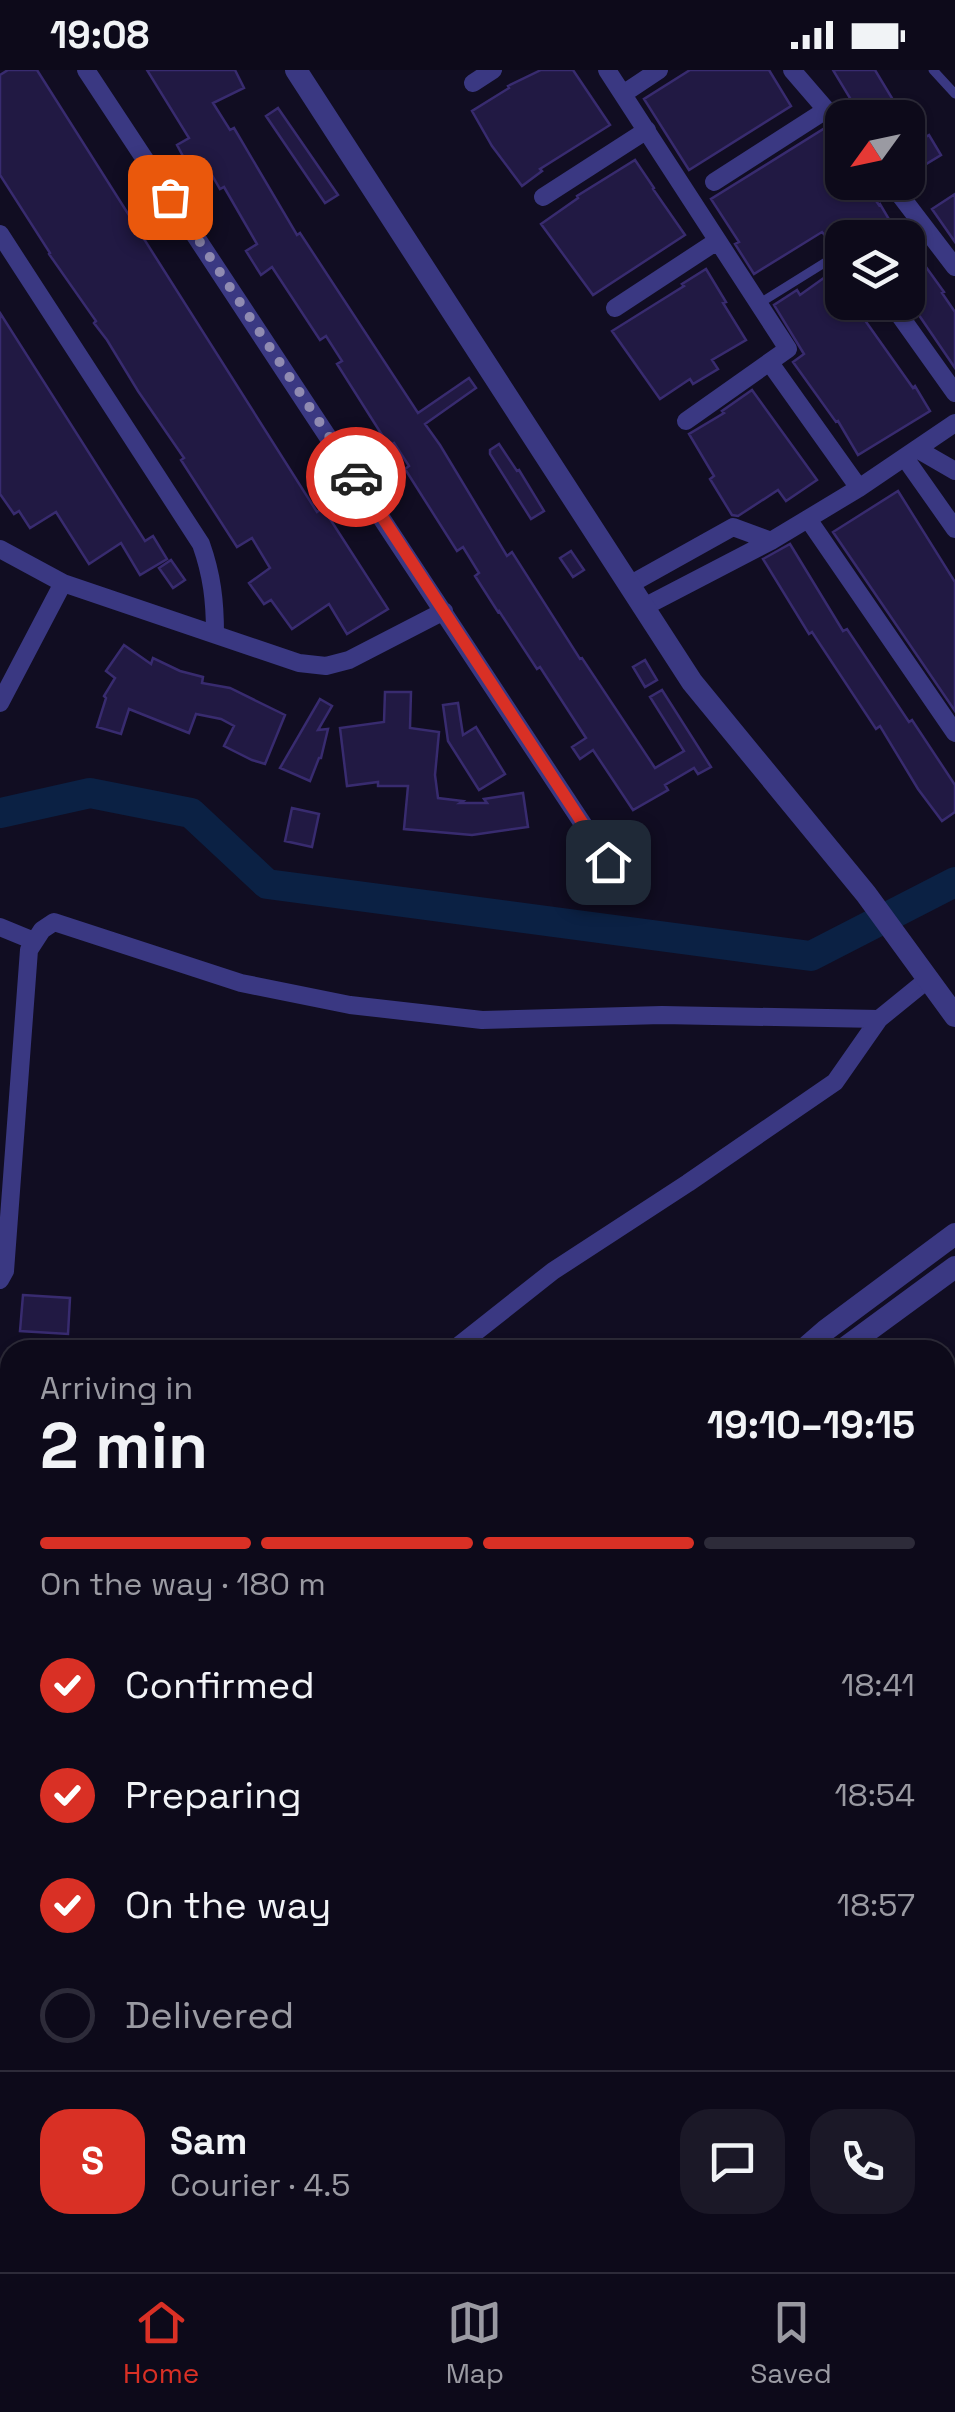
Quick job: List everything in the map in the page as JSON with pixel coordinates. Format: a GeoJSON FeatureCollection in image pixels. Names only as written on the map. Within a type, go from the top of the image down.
{"type":"FeatureCollection","features":[{"type":"Feature","properties":{"kind":"street"},"geometry":{"type":"LineString","coordinates":[[86,70],[608,862]]}},
{"type":"Feature","properties":{"kind":"street"},"geometry":{"type":"LineString","coordinates":[[296,70],[692,682],[878,910],[955,1016]]}},
{"type":"Feature","properties":{"kind":"street"},"geometry":{"type":"LineString","coordinates":[[473,83],[493,70]]}},
{"type":"Feature","properties":{"kind":"street"},"geometry":{"type":"LineString","coordinates":[[607,70],[788,350],[686,421]]}},
{"type":"Feature","properties":{"kind":"street"},"geometry":{"type":"LineString","coordinates":[[623,94],[659,70]]}},
{"type":"Feature","properties":{"kind":"street"},"geometry":{"type":"LineString","coordinates":[[792,70],[825,109]]}},
{"type":"Feature","properties":{"kind":"street"},"geometry":{"type":"LineString","coordinates":[[714,182],[825,111]]}},
{"type":"Feature","properties":{"kind":"street"},"geometry":{"type":"LineString","coordinates":[[543,197],[646,130]]}},
{"type":"Feature","properties":{"kind":"street"},"geometry":{"type":"LineString","coordinates":[[904,200],[955,267]]}},
{"type":"Feature","properties":{"kind":"street"},"geometry":{"type":"LineString","coordinates":[[0,234],[201,544],[213,586],[215,634]]}},
{"type":"Feature","properties":{"kind":"street"},"geometry":{"type":"LineString","coordinates":[[615,308],[717,240]]}},
{"type":"Feature","properties":{"kind":"street"},"geometry":{"type":"LineString","coordinates":[[903,320],[955,393]]}},
{"type":"Feature","properties":{"kind":"street"},"geometry":{"type":"LineString","coordinates":[[770,363],[859,488]]}},
{"type":"Feature","properties":{"kind":"street"},"geometry":{"type":"LineString","coordinates":[[644,608],[771,541],[955,423]]}},
{"type":"Feature","properties":{"kind":"street"},"geometry":{"type":"LineString","coordinates":[[911,454],[955,471]]}},
{"type":"Feature","properties":{"kind":"street"},"geometry":{"type":"LineString","coordinates":[[911,454],[955,529]]}},
{"type":"Feature","properties":{"kind":"street"},"geometry":{"type":"LineString","coordinates":[[808,518],[955,734]]}},
{"type":"Feature","properties":{"kind":"street"},"geometry":{"type":"LineString","coordinates":[[629,584],[733,527],[771,541]]}},
{"type":"Feature","properties":{"kind":"street"},"geometry":{"type":"LineString","coordinates":[[0,549],[63,583],[299,663],[326,666],[349,660],[444,611]]}},
{"type":"Feature","properties":{"kind":"street"},"geometry":{"type":"LineString","coordinates":[[0,703],[63,583]]}},
{"type":"Feature","properties":{"kind":"street"},"geometry":{"type":"LineString","coordinates":[[0,1280],[5,1271],[29,950],[42,930],[54,922],[241,983],[350,1005],[482,1020],[662,1015],[879,1019]]}},
{"type":"Feature","properties":{"kind":"street"},"geometry":{"type":"LineString","coordinates":[[0,927],[34,941]]}},
{"type":"Feature","properties":{"kind":"street"},"geometry":{"type":"LineString","coordinates":[[466,1340],[552,1271],[835,1082],[879,1019],[927,980]]}},
{"type":"Feature","properties":{"kind":"street"},"geometry":{"type":"LineString","coordinates":[[814,1340],[955,1234]]}},
{"type":"Feature","properties":{"kind":"street"},"geometry":{"type":"LineString","coordinates":[[856,1340],[955,1267]]}},
{"type":"Feature","properties":{"kind":"lane"},"geometry":{"type":"LineString","coordinates":[[933,70],[955,94]]}},
{"type":"Feature","properties":{"kind":"lane"},"geometry":{"type":"LineString","coordinates":[[758,304],[825,263]]}},
{"type":"Feature","properties":{"kind":"building"},"geometry":{"type":"Polygon","coordinates":[[[8,70],[37,70],[317,512],[323,508],[388,609],[347,634],[329,604],[292,629],[271,600],[264,604],[249,583],[270,568],[252,538],[237,547],[181,460],[184,458],[0,175],[0,75],[8,70]]]}},
{"type":"Feature","properties":{"kind":"building"},"geometry":{"type":"Polygon","coordinates":[[[147,70],[235,70],[244,88],[213,103],[230,130],[234,128],[297,235],[300,233],[418,413],[469,378],[476,388],[425,424],[507,556],[512,552],[655,768],[684,751],[650,697],[662,690],[711,767],[698,774],[694,768],[665,785],[668,790],[633,810],[593,750],[580,759],[572,747],[586,738],[498,612],[475,576],[479,573],[463,547],[457,551],[405,469],[409,466],[394,443],[389,446],[337,364],[342,361],[326,336],[320,340],[272,267],[261,275],[246,251],[257,244],[224,187],[220,189],[205,163],[191,171],[177,145],[189,138],[147,70]]]}},
{"type":"Feature","properties":{"kind":"building"},"geometry":{"type":"Polygon","coordinates":[[[541,70],[573,70],[610,125],[540,169],[522,186],[472,111],[508,86],[541,70]]]}},
{"type":"Feature","properties":{"kind":"building"},"geometry":{"type":"Polygon","coordinates":[[[690,70],[769,70],[791,106],[689,170],[644,99],[690,70]]]}},
{"type":"Feature","properties":{"kind":"building"},"geometry":{"type":"Polygon","coordinates":[[[833,70],[875,70],[893,100],[851,100],[833,70]]]}},
{"type":"Feature","properties":{"kind":"building"},"geometry":{"type":"Polygon","coordinates":[[[278,108],[338,195],[325,203],[266,116],[278,108]]]}},
{"type":"Feature","properties":{"kind":"building"},"geometry":{"type":"Polygon","coordinates":[[[825,128],[825,200],[876,200],[889,220],[825,220],[825,235],[822,232],[754,274],[711,199],[825,128]]]}},
{"type":"Feature","properties":{"kind":"building"},"geometry":{"type":"Polygon","coordinates":[[[929,135],[941,155],[925,165],[925,137],[929,135]]]}},
{"type":"Feature","properties":{"kind":"building"},"geometry":{"type":"Polygon","coordinates":[[[635,160],[685,235],[593,295],[541,224],[635,160]]]}},
{"type":"Feature","properties":{"kind":"building"},"geometry":{"type":"Polygon","coordinates":[[[955,194],[955,242],[932,209],[955,194]]]}},
{"type":"Feature","properties":{"kind":"building"},"geometry":{"type":"Polygon","coordinates":[[[925,266],[955,312],[955,368],[922,320],[925,266]]]}},
{"type":"Feature","properties":{"kind":"building"},"geometry":{"type":"Polygon","coordinates":[[[706,269],[746,340],[712,360],[718,369],[693,384],[690,379],[660,399],[612,331],[706,269]]]}},
{"type":"Feature","properties":{"kind":"building"},"geometry":{"type":"Polygon","coordinates":[[[825,277],[825,320],[865,320],[930,411],[858,455],[838,421],[793,362],[804,354],[774,305],[797,290],[800,295],[825,277]]]}},
{"type":"Feature","properties":{"kind":"building"},"geometry":{"type":"Polygon","coordinates":[[[0,313],[145,541],[153,536],[167,559],[140,575],[121,543],[89,564],[56,512],[30,528],[0,494],[0,313]]]}},
{"type":"Feature","properties":{"kind":"building"},"geometry":{"type":"Polygon","coordinates":[[[752,390],[817,480],[786,501],[778,490],[738,516],[732,515],[710,479],[714,476],[689,434],[752,390]]]}},
{"type":"Feature","properties":{"kind":"building"},"geometry":{"type":"Polygon","coordinates":[[[499,444],[544,511],[531,519],[490,454],[499,444]]]}},
{"type":"Feature","properties":{"kind":"building"},"geometry":{"type":"Polygon","coordinates":[[[898,491],[955,582],[955,711],[833,532],[898,491]]]}},
{"type":"Feature","properties":{"kind":"building"},"geometry":{"type":"Polygon","coordinates":[[[790,544],[843,631],[847,629],[955,785],[955,812],[942,821],[880,726],[876,729],[812,632],[809,634],[763,559],[790,544]]]}},
{"type":"Feature","properties":{"kind":"building"},"geometry":{"type":"Polygon","coordinates":[[[571,551],[584,570],[573,577],[560,558],[571,551]]]}},
{"type":"Feature","properties":{"kind":"building"},"geometry":{"type":"Polygon","coordinates":[[[171,560],[185,580],[173,588],[159,568],[171,560]]]}},
{"type":"Feature","properties":{"kind":"building"},"geometry":{"type":"Polygon","coordinates":[[[124,645],[151,664],[153,658],[203,677],[202,683],[230,688],[285,715],[265,764],[224,746],[234,726],[221,719],[196,714],[189,733],[129,709],[121,734],[97,727],[104,696],[115,678],[106,671],[124,645]]]}},
{"type":"Feature","properties":{"kind":"building"},"geometry":{"type":"Polygon","coordinates":[[[645,660],[657,680],[645,687],[633,667],[645,660]]]}},
{"type":"Feature","properties":{"kind":"building"},"geometry":{"type":"Polygon","coordinates":[[[385,692],[411,692],[410,728],[439,732],[435,775],[438,798],[487,803],[484,799],[523,793],[528,827],[472,835],[404,829],[408,786],[378,786],[378,782],[347,786],[340,728],[384,722],[385,692]]]}},
{"type":"Feature","properties":{"kind":"building"},"geometry":{"type":"Polygon","coordinates":[[[320,699],[332,706],[318,730],[328,729],[310,781],[280,768],[320,699]]]}},
{"type":"Feature","properties":{"kind":"building"},"geometry":{"type":"Polygon","coordinates":[[[458,703],[463,735],[476,727],[505,774],[479,790],[448,741],[443,705],[458,703]]]}},
{"type":"Feature","properties":{"kind":"building"},"geometry":{"type":"Polygon","coordinates":[[[292,808],[319,814],[312,847],[285,841],[292,808]]]}},
{"type":"Feature","properties":{"kind":"building"},"geometry":{"type":"Polygon","coordinates":[[[23,1295],[70,1298],[68,1334],[20,1331],[23,1295]]]}},
{"type":"Feature","properties":{"kind":"waterway"},"geometry":{"type":"LineString","coordinates":[[0,813],[90,793],[191,813],[267,884],[811,956],[955,882]]}},
{"type":"Feature","properties":{"kind":"way so far"},"geometry":{"type":"LineString","coordinates":[[170,197],[356,477]]}},
{"type":"Feature","properties":{"kind":"route"},"geometry":{"type":"LineString","coordinates":[[356,477],[608,862]]}}]}
